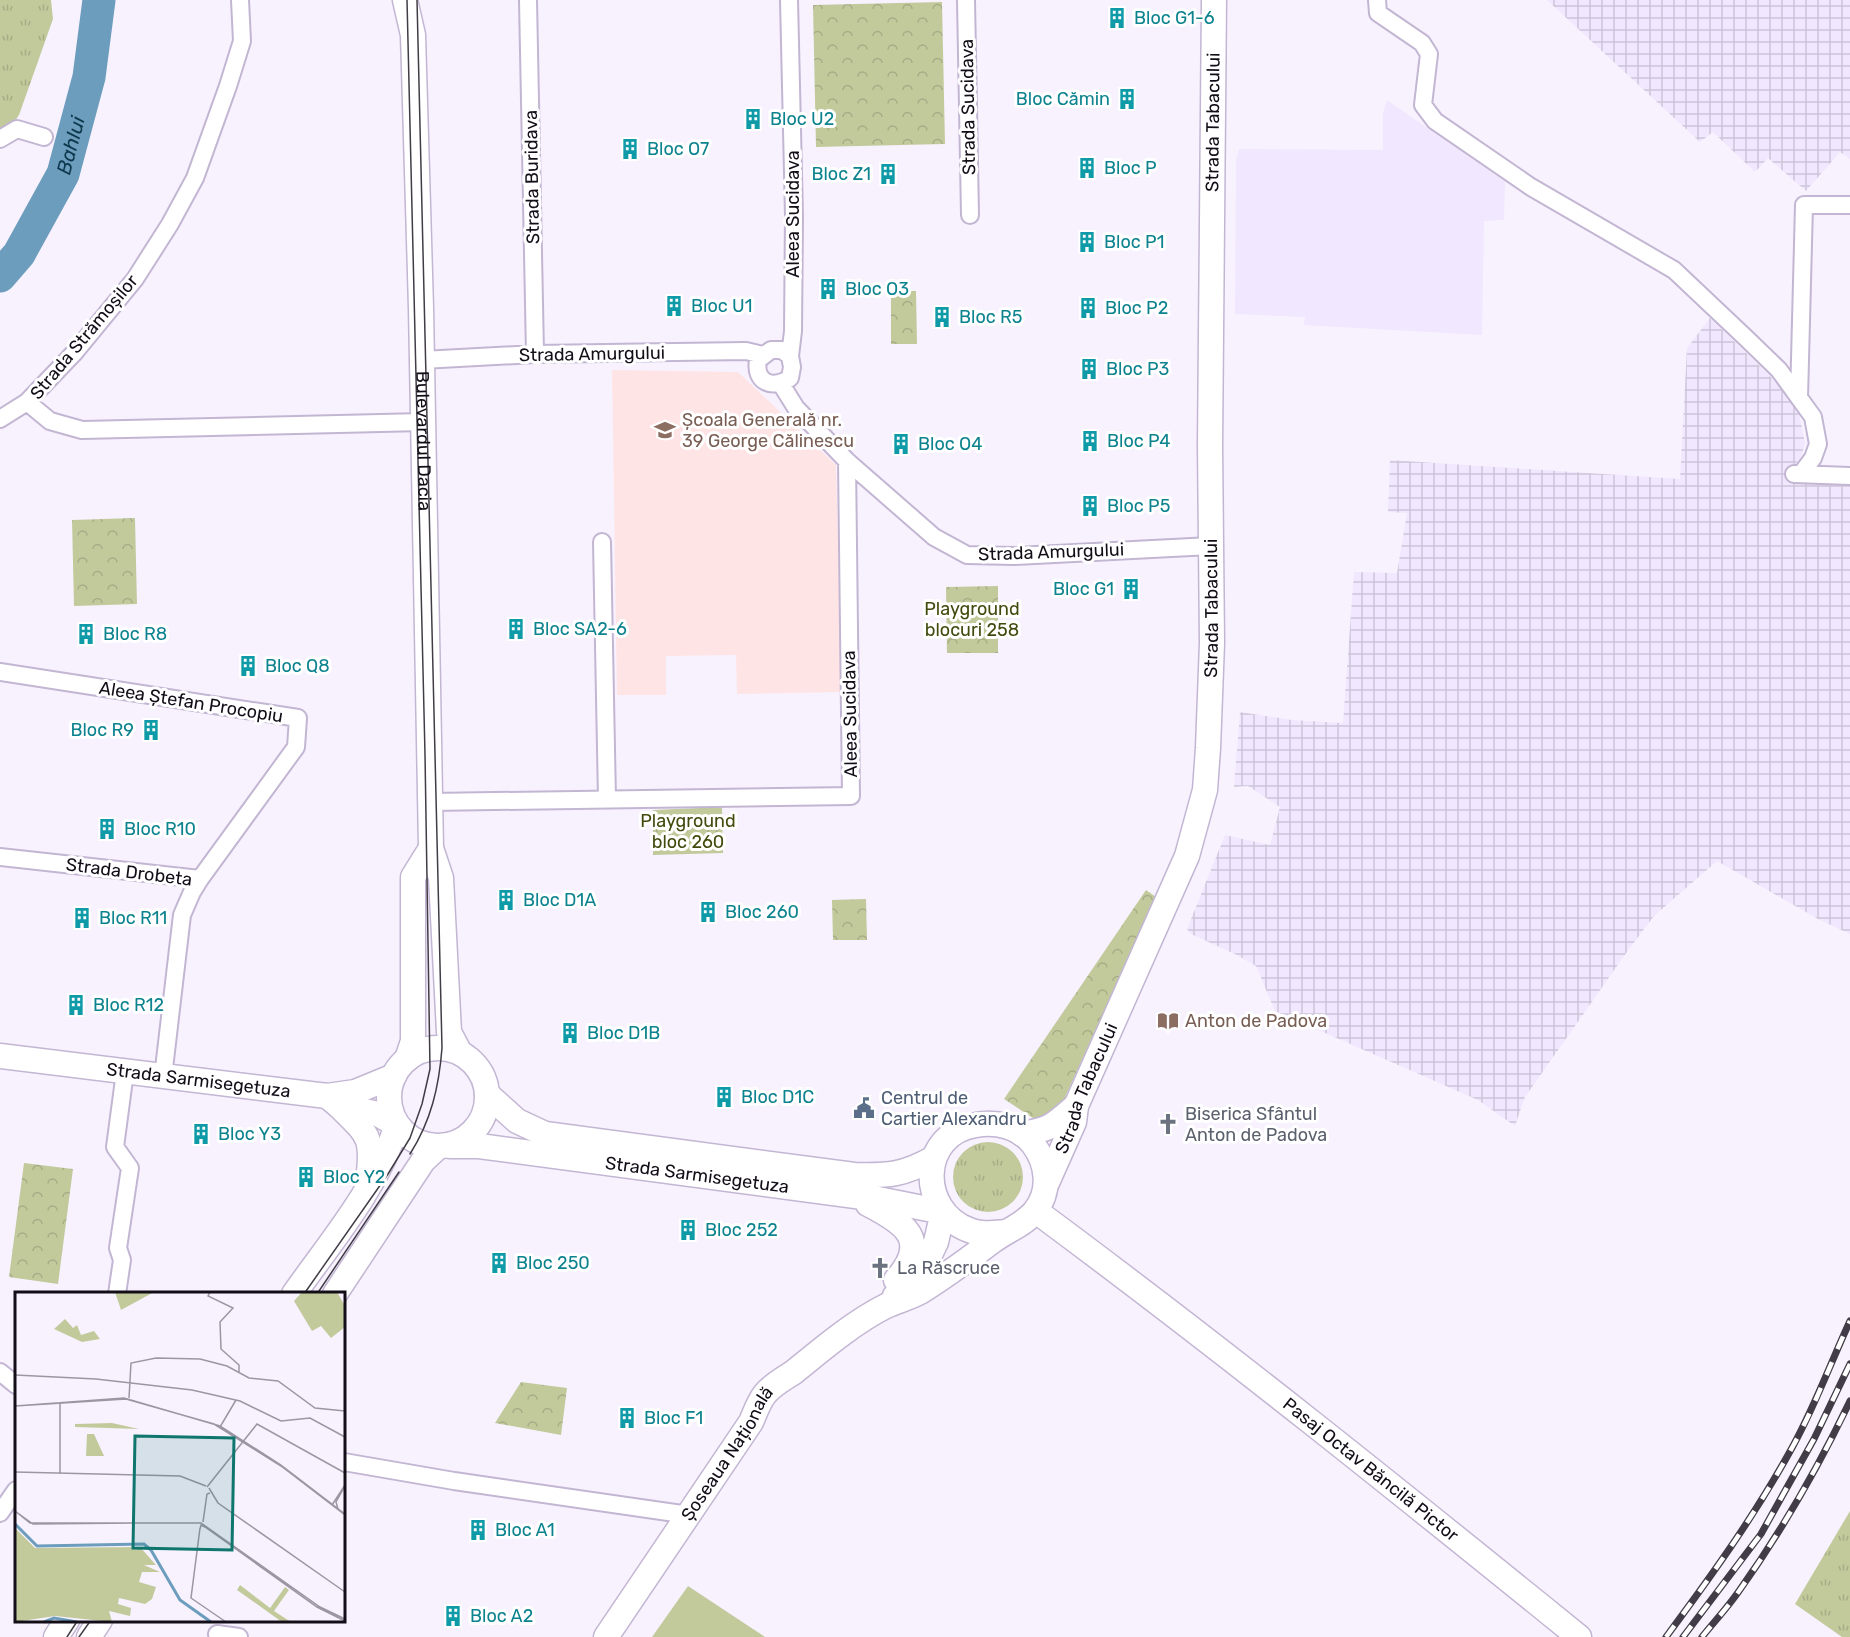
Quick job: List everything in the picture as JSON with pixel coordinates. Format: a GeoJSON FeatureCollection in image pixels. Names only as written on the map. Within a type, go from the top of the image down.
{"type":"FeatureCollection","features":[{"type":"Feature","properties":{"kind":"street","name":"Strada Strămoșilor"},"geometry":{"type":"LineString","coordinates":[[240,0],[242,41],[195,178],[170,224],[135,279],[75,352],[27,402],[50,421],[82,430],[423,422]]}},
{"type":"Feature","properties":{"kind":"street","name":"Bulevardul Dacia"},"geometry":{"type":"LineString","coordinates":[[405,0],[413,35],[422,360],[431,848]]}},
{"type":"Feature","properties":{"kind":"street","name":"Bulevardul Dacia"},"geometry":{"type":"LineString","coordinates":[[413,35],[423,0]]}},
{"type":"Feature","properties":{"kind":"street","name":"Strada Buridava"},"geometry":{"type":"LineString","coordinates":[[528,0],[535,354]]}},
{"type":"Feature","properties":{"kind":"street","name":"Aleea Sucidava"},"geometry":{"type":"LineString","coordinates":[[789,0],[794,216],[793,331],[790,356]]}},
{"type":"Feature","properties":{"kind":"street","name":"Strada Sucidava"},"geometry":{"type":"LineString","coordinates":[[966,0],[970,215]]}},
{"type":"Feature","properties":{"kind":"street","name":"Strada Tabacului"},"geometry":{"type":"LineString","coordinates":[[1046,1185],[1074,1122],[1076,1106],[1187,856],[1201,807],[1208,748],[1212,644],[1210,260],[1214,0]]}},
{"type":"Feature","properties":{"kind":"street"},"geometry":{"type":"LineString","coordinates":[[1377,0],[1378,12],[1422,43],[1429,54],[1423,105],[1435,121],[1532,187],[1674,270],[1779,370],[1813,417],[1818,444],[1813,458],[1797,474],[1850,476]]}},
{"type":"Feature","properties":{"kind":"street"},"geometry":{"type":"LineString","coordinates":[[0,139],[17,129],[44,137]]}},
{"type":"Feature","properties":{"kind":"street"},"geometry":{"type":"LineString","coordinates":[[1799,398],[1804,205],[1850,205]]}},
{"type":"Feature","properties":{"kind":"street","name":"Strada Amurgului"},"geometry":{"type":"LineString","coordinates":[[790,356],[782,350],[771,350],[763,355],[758,360],[756,368],[761,378],[770,384],[781,384],[796,408],[847,461],[934,537],[967,555],[1014,556],[1211,546]]}},
{"type":"Feature","properties":{"kind":"street","name":"Strada Amurgului"},"geometry":{"type":"LineString","coordinates":[[422,360],[535,354],[746,351],[763,355]]}},
{"type":"Feature","properties":{"kind":"street"},"geometry":{"type":"LineString","coordinates":[[781,384],[790,378],[792,367],[790,356]]}},
{"type":"Feature","properties":{"kind":"street"},"geometry":{"type":"LineString","coordinates":[[0,419],[27,402]]}},
{"type":"Feature","properties":{"kind":"street","name":"Aleea Sucidava"},"geometry":{"type":"LineString","coordinates":[[431,802],[851,796],[847,461]]}},
{"type":"Feature","properties":{"kind":"street"},"geometry":{"type":"LineString","coordinates":[[602,542],[607,800]]}},
{"type":"Feature","properties":{"kind":"street","name":"Aleea Ștefan Procopiu"},"geometry":{"type":"LineString","coordinates":[[0,672],[298,718],[296,747],[200,879]]}},
{"type":"Feature","properties":{"kind":"street"},"geometry":{"type":"LineString","coordinates":[[431,848],[441,878],[449,1032],[460,1053]]}},
{"type":"Feature","properties":{"kind":"street"},"geometry":{"type":"LineString","coordinates":[[431,848],[413,877],[413,1041],[389,1095],[392,1114],[403,1132],[417,1143],[444,1146]]}},
{"type":"Feature","properties":{"kind":"street","name":"Strada Drobeta"},"geometry":{"type":"LineString","coordinates":[[0,857],[200,879],[182,915],[163,1077]]}},
{"type":"Feature","properties":{"kind":"street"},"geometry":{"type":"LineString","coordinates":[[336,1292],[423,1161],[444,1146],[463,1141],[478,1127],[487,1106],[485,1081],[471,1060],[460,1053],[442,1048],[431,1048],[418,1052],[400,1067]]}},
{"type":"Feature","properties":{"kind":"street","name":"Strada Sarmisegetuza"},"geometry":{"type":"LineString","coordinates":[[0,1056],[333,1101],[355,1092],[400,1067]]}},
{"type":"Feature","properties":{"kind":"street"},"geometry":{"type":"LineString","coordinates":[[117,1292],[122,1260],[118,1248],[130,1168],[115,1147],[125,1072]]}},
{"type":"Feature","properties":{"kind":"street","name":"Strada Sarmisegetuza"},"geometry":{"type":"LineString","coordinates":[[487,1094],[517,1121],[546,1134],[854,1175],[884,1176],[904,1173],[934,1158]]}},
{"type":"Feature","properties":{"kind":"street"},"geometry":{"type":"LineString","coordinates":[[333,1101],[378,1114],[397,1125]]}},
{"type":"Feature","properties":{"kind":"street"},"geometry":{"type":"LineString","coordinates":[[333,1101],[369,1139],[371,1158],[366,1191]]}},
{"type":"Feature","properties":{"kind":"street"},"geometry":{"type":"LineString","coordinates":[[1022,1134],[1044,1131],[1055,1125],[1076,1106]]}},
{"type":"Feature","properties":{"kind":"street"},"geometry":{"type":"LineString","coordinates":[[989,1123],[1005,1126],[1022,1134],[1032,1143],[1039,1155],[1044,1168],[1046,1185],[1042,1199],[1027,1221],[1005,1232],[983,1234],[968,1230],[943,1212],[935,1197],[931,1170],[939,1147],[949,1136],[960,1129],[989,1123]]}},
{"type":"Feature","properties":{"kind":"street"},"geometry":{"type":"LineString","coordinates":[[295,1292],[366,1191],[384,1160],[397,1125]]}},
{"type":"Feature","properties":{"kind":"street","name":"Strada Sarmisegetuza"},"geometry":{"type":"LineString","coordinates":[[444,1146],[479,1146],[853,1196],[943,1212]]}},
{"type":"Feature","properties":{"kind":"street"},"geometry":{"type":"LineString","coordinates":[[850,1330],[901,1275],[909,1263],[914,1246],[900,1222],[853,1196]]}},
{"type":"Feature","properties":{"kind":"street","name":"Pasaj Octav Băncilă Pictor"},"geometry":{"type":"LineString","coordinates":[[1036,1210],[1160,1303],[1367,1465],[1579,1637]]}},
{"type":"Feature","properties":{"kind":"street","name":"Șoseaua Națională"},"geometry":{"type":"LineString","coordinates":[[606,1637],[751,1422],[765,1393],[885,1306],[925,1265],[936,1242],[943,1212]]}},
{"type":"Feature","properties":{"kind":"street","name":"Șoseaua Națională"},"geometry":{"type":"LineString","coordinates":[[885,1306],[918,1293],[1005,1232]]}},
{"type":"Feature","properties":{"kind":"street"},"geometry":{"type":"LineString","coordinates":[[0,1372],[15,1384]]}},
{"type":"Feature","properties":{"kind":"street"},"geometry":{"type":"LineString","coordinates":[[345,1462],[688,1515]]}},
{"type":"Feature","properties":{"kind":"street"},"geometry":{"type":"LineString","coordinates":[[0,1514],[15,1492]]}},
{"type":"Feature","properties":{"kind":"street"},"geometry":{"type":"LineString","coordinates":[[56,1637],[66,1622]]}},
{"type":"Feature","properties":{"kind":"street"},"geometry":{"type":"LineString","coordinates":[[89,1637],[99,1622]]}},
{"type":"Feature","properties":{"kind":"street"},"geometry":{"type":"LineString","coordinates":[[220,1630],[239,1637]]}},
{"type":"Feature","properties":{"kind":"shaded area"},"geometry":{"type":"Polygon","coordinates":[[[1547,0],[1850,0],[1850,159],[1840,152],[1806,191],[1768,158],[1755,172],[1713,132],[1700,142],[1547,0]]]}},
{"type":"Feature","properties":{"kind":"shaded area"},"geometry":{"type":"Polygon","coordinates":[[[1387,100],[1505,182],[1504,220],[1484,221],[1482,335],[1304,325],[1305,317],[1235,314],[1236,160],[1239,149],[1383,150],[1383,113],[1387,100]]]}},
{"type":"Feature","properties":{"kind":"shaded area"},"geometry":{"type":"Polygon","coordinates":[[[1710,318],[1779,385],[1799,412],[1805,444],[1794,466],[1793,483],[1850,485],[1850,934],[1818,919],[1717,861],[1654,916],[1525,1097],[1515,1126],[1478,1100],[1275,1011],[1256,966],[1191,934],[1187,929],[1225,835],[1270,845],[1280,807],[1248,786],[1234,787],[1240,712],[1292,720],[1343,723],[1354,572],[1397,573],[1407,513],[1388,512],[1390,460],[1680,479],[1687,348],[1710,318]]]}},
{"type":"Feature","properties":{"kind":"shaded area"},"geometry":{"type":"Polygon","coordinates":[[[612,370],[738,372],[836,465],[842,692],[737,694],[736,655],[666,656],[666,695],[617,695],[612,370]]]}},
{"type":"Feature","properties":{"kind":"green space"},"geometry":{"type":"Polygon","coordinates":[[[0,0],[51,0],[53,19],[19,115],[0,143],[0,0]]]}},
{"type":"Feature","properties":{"kind":"green space"},"geometry":{"type":"Polygon","coordinates":[[[942,2],[945,144],[816,147],[813,5],[942,2]]]}},
{"type":"Feature","properties":{"kind":"green space"},"geometry":{"type":"Polygon","coordinates":[[[891,291],[916,291],[917,344],[891,344],[891,291]]]}},
{"type":"Feature","properties":{"kind":"green space"},"geometry":{"type":"Polygon","coordinates":[[[135,518],[137,604],[74,606],[72,520],[135,518]]]}},
{"type":"Feature","properties":{"kind":"green space","name":"Playground blocuri 258"},"geometry":{"type":"Polygon","coordinates":[[[998,586],[998,653],[947,653],[946,587],[998,586]]]}},
{"type":"Feature","properties":{"kind":"green space","name":"Playground bloc 260"},"geometry":{"type":"Polygon","coordinates":[[[722,807],[723,853],[653,855],[653,810],[722,807]]]}},
{"type":"Feature","properties":{"kind":"green space"},"geometry":{"type":"Polygon","coordinates":[[[1146,890],[1156,897],[1062,1104],[1036,1120],[1004,1099],[1146,890]]]}},
{"type":"Feature","properties":{"kind":"green space"},"geometry":{"type":"Polygon","coordinates":[[[866,899],[867,940],[833,940],[832,900],[866,899]]]}},
{"type":"Feature","properties":{"kind":"green space"},"geometry":{"type":"Polygon","coordinates":[[[988,1142],[1001,1145],[1013,1152],[1020,1164],[1023,1177],[1020,1190],[1013,1202],[1001,1209],[988,1212],[975,1209],[963,1202],[956,1190],[953,1177],[956,1164],[963,1152],[975,1145],[988,1142]]]}},
{"type":"Feature","properties":{"kind":"green space"},"geometry":{"type":"Polygon","coordinates":[[[24,1163],[73,1169],[58,1284],[9,1277],[24,1163]]]}},
{"type":"Feature","properties":{"kind":"green space"},"geometry":{"type":"Polygon","coordinates":[[[521,1382],[567,1388],[561,1435],[495,1423],[521,1382]]]}},
{"type":"Feature","properties":{"kind":"green space"},"geometry":{"type":"Polygon","coordinates":[[[1850,1511],[1850,1637],[1842,1637],[1795,1604],[1850,1511]]]}},
{"type":"Feature","properties":{"kind":"green space"},"geometry":{"type":"Polygon","coordinates":[[[688,1586],[765,1637],[652,1637],[688,1586]]]}},
{"type":"Feature","properties":{"kind":"waterway","name":"Bahlui"},"geometry":{"type":"LineString","coordinates":[[0,276],[19,254],[63,174],[89,77],[99,0]]}},
{"type":"Feature","properties":{"kind":"tram line"},"geometry":{"type":"LineString","coordinates":[[305,1292],[388,1174],[410,1138],[422,1104],[430,1069],[407,0]]}},
{"type":"Feature","properties":{"kind":"tram line"},"geometry":{"type":"LineString","coordinates":[[410,1154],[433,1103],[442,1048],[417,0]]}},
{"type":"Feature","properties":{"kind":"tram line"},"geometry":{"type":"LineString","coordinates":[[318,1292],[399,1172]]}},
{"type":"Feature","properties":{"kind":"tram line"},"geometry":{"type":"LineString","coordinates":[[67,1637],[77,1622]]}},
{"type":"Feature","properties":{"kind":"tram line"},"geometry":{"type":"LineString","coordinates":[[79,1637],[90,1622]]}},
{"type":"Feature","properties":{"kind":"railway"},"geometry":{"type":"LineString","coordinates":[[1666,1637],[1733,1544],[1779,1471],[1809,1415],[1850,1321]]}},
{"type":"Feature","properties":{"kind":"railway"},"geometry":{"type":"LineString","coordinates":[[1683,1637],[1761,1534],[1814,1439],[1850,1364]]}},
{"type":"Feature","properties":{"kind":"railway"},"geometry":{"type":"LineString","coordinates":[[1702,1637],[1735,1597],[1770,1546],[1812,1474],[1850,1401]]}},
{"type":"Feature","properties":{"kind":"place","name":"Bloc G1-6"},"geometry":{"type":"Point","coordinates":[1117,18]}},
{"type":"Feature","properties":{"kind":"place","name":"Bloc Cămin"},"geometry":{"type":"Point","coordinates":[1127,99]}},
{"type":"Feature","properties":{"kind":"place","name":"Bloc U2"},"geometry":{"type":"Point","coordinates":[753,119]}},
{"type":"Feature","properties":{"kind":"place","name":"Bloc O7"},"geometry":{"type":"Point","coordinates":[630,149]}},
{"type":"Feature","properties":{"kind":"place","name":"Bloc P"},"geometry":{"type":"Point","coordinates":[1087,168]}},
{"type":"Feature","properties":{"kind":"place","name":"Bloc Z1"},"geometry":{"type":"Point","coordinates":[888,174]}},
{"type":"Feature","properties":{"kind":"place","name":"Bloc P1"},"geometry":{"type":"Point","coordinates":[1087,242]}},
{"type":"Feature","properties":{"kind":"place","name":"Bloc O3"},"geometry":{"type":"Point","coordinates":[828,289]}},
{"type":"Feature","properties":{"kind":"place","name":"Bloc U1"},"geometry":{"type":"Point","coordinates":[674,306]}},
{"type":"Feature","properties":{"kind":"place","name":"Bloc P2"},"geometry":{"type":"Point","coordinates":[1088,308]}},
{"type":"Feature","properties":{"kind":"place","name":"Bloc R5"},"geometry":{"type":"Point","coordinates":[942,317]}},
{"type":"Feature","properties":{"kind":"place","name":"Bloc P3"},"geometry":{"type":"Point","coordinates":[1089,369]}},
{"type":"Feature","properties":{"kind":"place","name":"Școala Generală nr. 39 George Călinescu"},"geometry":{"type":"Point","coordinates":[665,430]}},
{"type":"Feature","properties":{"kind":"place","name":"Bloc P4"},"geometry":{"type":"Point","coordinates":[1090,441]}},
{"type":"Feature","properties":{"kind":"place","name":"Bloc O4"},"geometry":{"type":"Point","coordinates":[901,444]}},
{"type":"Feature","properties":{"kind":"place","name":"Bloc P5"},"geometry":{"type":"Point","coordinates":[1090,506]}},
{"type":"Feature","properties":{"kind":"place","name":"Bloc G1"},"geometry":{"type":"Point","coordinates":[1131,589]}},
{"type":"Feature","properties":{"kind":"place","name":"Bloc SA2-6"},"geometry":{"type":"Point","coordinates":[516,629]}},
{"type":"Feature","properties":{"kind":"place","name":"Bloc R8"},"geometry":{"type":"Point","coordinates":[86,634]}},
{"type":"Feature","properties":{"kind":"place","name":"Bloc Q8"},"geometry":{"type":"Point","coordinates":[248,666]}},
{"type":"Feature","properties":{"kind":"place","name":"Bloc R9"},"geometry":{"type":"Point","coordinates":[151,730]}},
{"type":"Feature","properties":{"kind":"place","name":"Bloc R10"},"geometry":{"type":"Point","coordinates":[107,829]}},
{"type":"Feature","properties":{"kind":"place","name":"Bloc D1A"},"geometry":{"type":"Point","coordinates":[506,900]}},
{"type":"Feature","properties":{"kind":"place","name":"Bloc 260"},"geometry":{"type":"Point","coordinates":[708,912]}},
{"type":"Feature","properties":{"kind":"place","name":"Bloc R11"},"geometry":{"type":"Point","coordinates":[82,918]}},
{"type":"Feature","properties":{"kind":"place","name":"Bloc R12"},"geometry":{"type":"Point","coordinates":[76,1005]}},
{"type":"Feature","properties":{"kind":"place","name":"Anton de Padova"},"geometry":{"type":"Point","coordinates":[1168,1021]}},
{"type":"Feature","properties":{"kind":"place","name":"Bloc D1B"},"geometry":{"type":"Point","coordinates":[570,1033]}},
{"type":"Feature","properties":{"kind":"place","name":"Bloc D1C"},"geometry":{"type":"Point","coordinates":[724,1097]}},
{"type":"Feature","properties":{"kind":"place","name":"Centrul de Cartier Alexandru"},"geometry":{"type":"Point","coordinates":[864,1108]}},
{"type":"Feature","properties":{"kind":"place","name":"Biserica Sfântul Anton de Padova"},"geometry":{"type":"Point","coordinates":[1168,1124]}},
{"type":"Feature","properties":{"kind":"place","name":"Bloc Y3"},"geometry":{"type":"Point","coordinates":[201,1134]}},
{"type":"Feature","properties":{"kind":"place","name":"Bloc Y2"},"geometry":{"type":"Point","coordinates":[306,1177]}},
{"type":"Feature","properties":{"kind":"place","name":"Bloc 252"},"geometry":{"type":"Point","coordinates":[688,1230]}},
{"type":"Feature","properties":{"kind":"place","name":"Bloc 250"},"geometry":{"type":"Point","coordinates":[499,1263]}},
{"type":"Feature","properties":{"kind":"place","name":"La Răscruce"},"geometry":{"type":"Point","coordinates":[880,1268]}},
{"type":"Feature","properties":{"kind":"place","name":"Bloc F1"},"geometry":{"type":"Point","coordinates":[627,1418]}},
{"type":"Feature","properties":{"kind":"place","name":"Bloc A1"},"geometry":{"type":"Point","coordinates":[478,1530]}},
{"type":"Feature","properties":{"kind":"place","name":"Bloc A2"},"geometry":{"type":"Point","coordinates":[453,1616]}}]}
